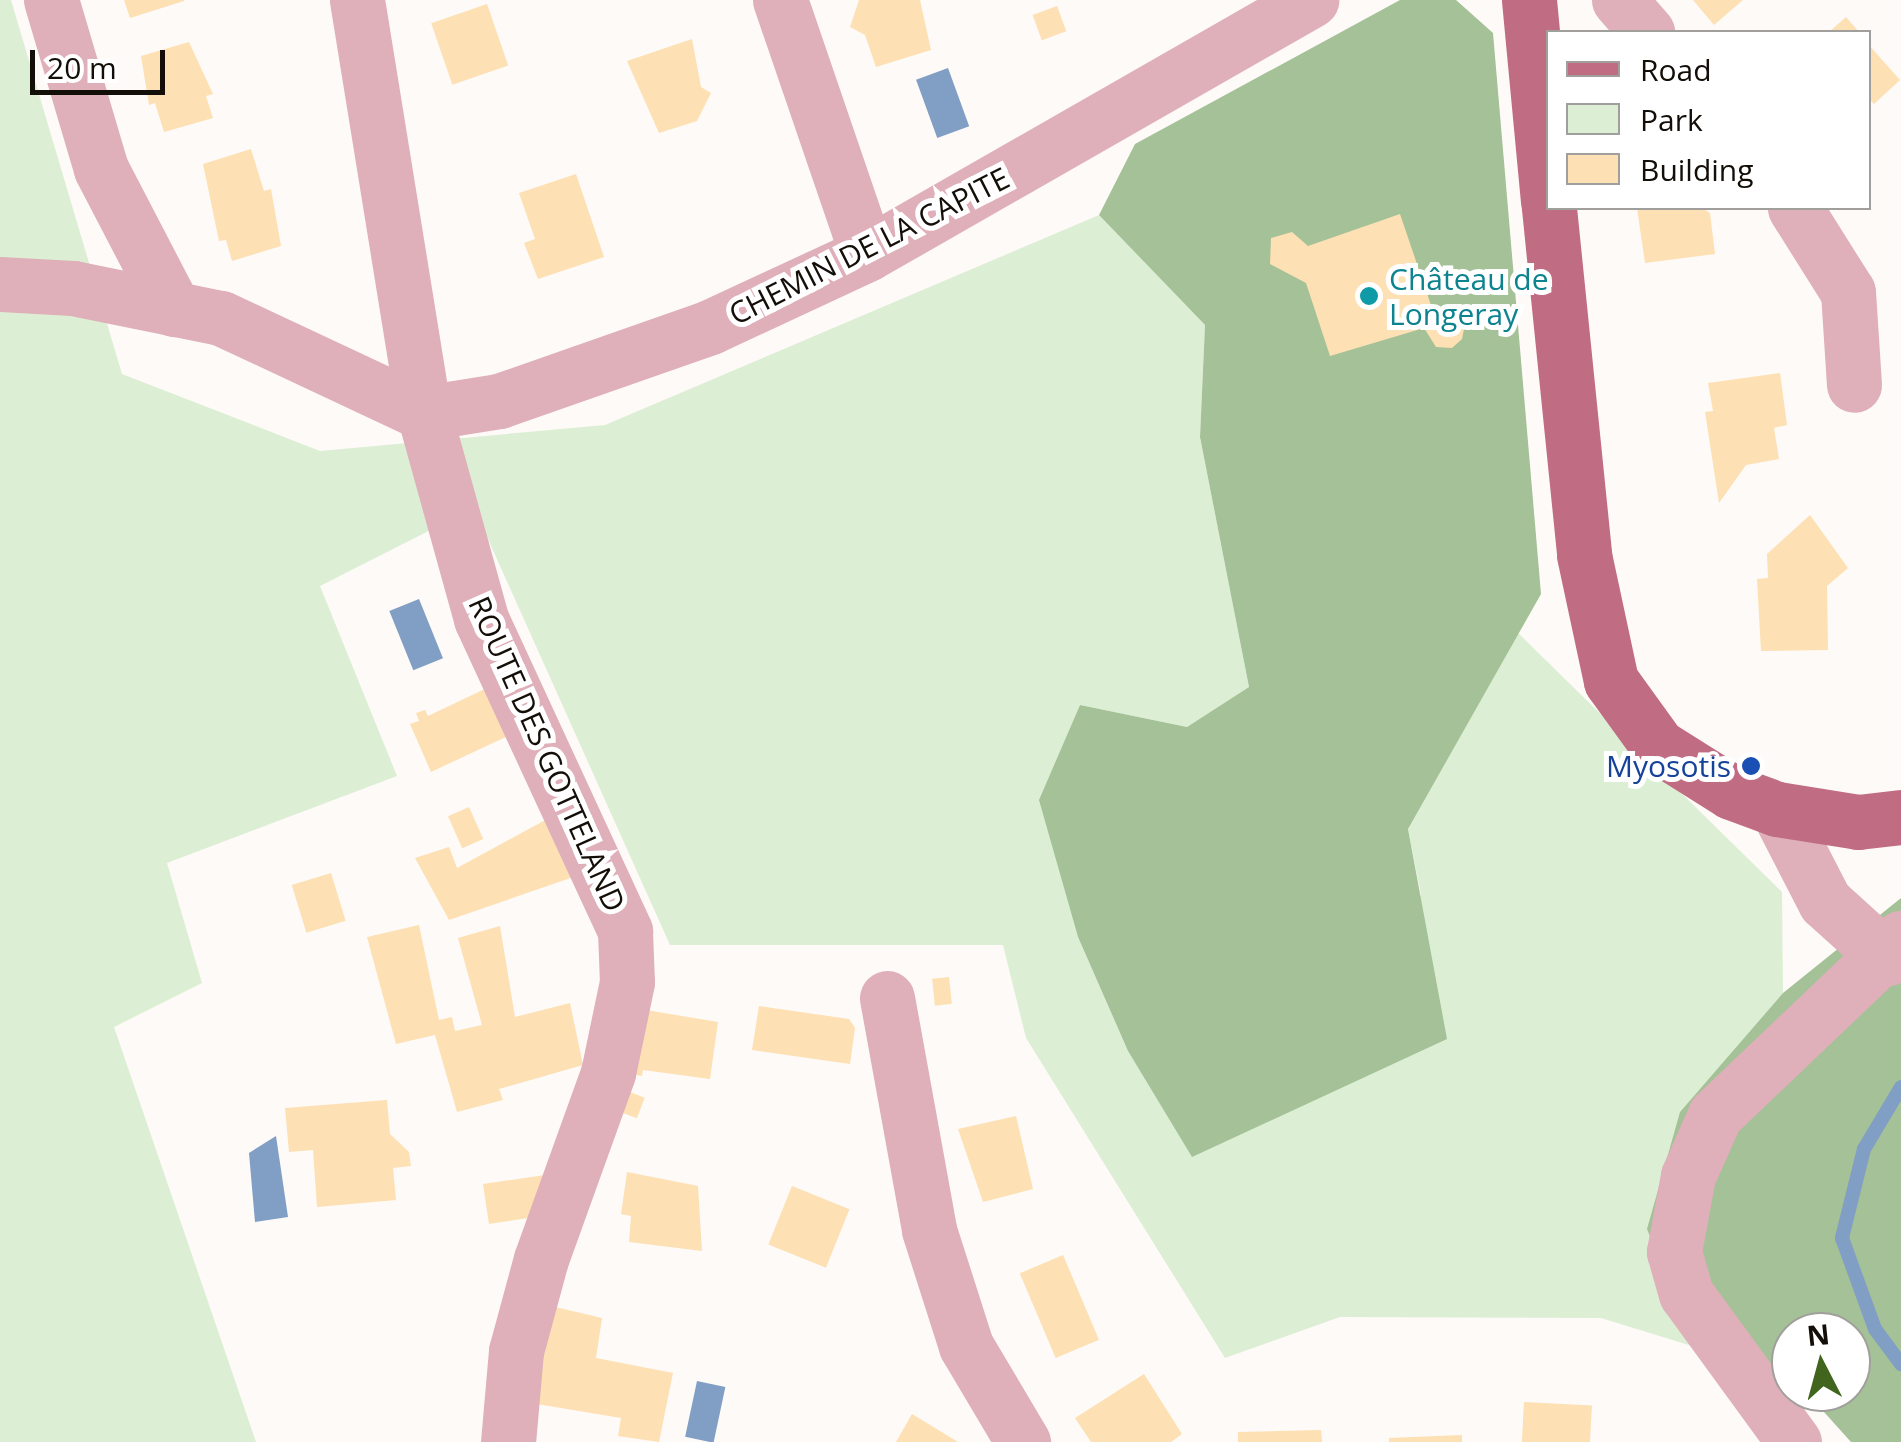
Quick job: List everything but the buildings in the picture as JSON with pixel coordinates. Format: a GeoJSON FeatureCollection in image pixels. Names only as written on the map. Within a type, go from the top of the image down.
{"type":"FeatureCollection","features":[{"type":"Feature","properties":{"kind":"main road"},"geometry":{"type":"LineString","coordinates":[[1529,0],[1546,174]]}},
{"type":"Feature","properties":{"kind":"main road"},"geometry":{"type":"LineString","coordinates":[[1550,210],[1584,555],[1611,682],[1658,746],[1731,792],[1777,810],[1858,822],[1901,817]]}},
{"type":"Feature","properties":{"kind":"street"},"geometry":{"type":"LineString","coordinates":[[51,0],[102,169],[174,308]]}},
{"type":"Feature","properties":{"kind":"street","name":"ROUTE DES GOTTELAND"},"geometry":{"type":"LineString","coordinates":[[357,0],[424,413],[481,618],[625,931],[628,982],[608,1072],[541,1259],[516,1351],[508,1442]]}},
{"type":"Feature","properties":{"kind":"street"},"geometry":{"type":"LineString","coordinates":[[780,0],[867,254]]}},
{"type":"Feature","properties":{"kind":"street","name":"CHEMIN DE LA CAPITE"},"geometry":{"type":"LineString","coordinates":[[424,413],[499,401],[710,327],[867,254],[1311,0]]}},
{"type":"Feature","properties":{"kind":"street"},"geometry":{"type":"LineString","coordinates":[[1619,0],[1644,30]]}},
{"type":"Feature","properties":{"kind":"street"},"geometry":{"type":"LineString","coordinates":[[1796,210],[1848,292],[1854,384]]}},
{"type":"Feature","properties":{"kind":"street"},"geometry":{"type":"LineString","coordinates":[[0,284],[72,288],[221,318],[424,413]]}},
{"type":"Feature","properties":{"kind":"street"},"geometry":{"type":"LineString","coordinates":[[1777,810],[1825,902],[1894,948],[1797,1033],[1715,1114],[1688,1176],[1674,1252],[1686,1294],[1794,1442]]}},
{"type":"Feature","properties":{"kind":"street"},"geometry":{"type":"LineString","coordinates":[[887,998],[928,1230],[966,1346],[1022,1442]]}},
{"type":"Feature","properties":{"kind":"green space"},"geometry":{"type":"Polygon","coordinates":[[[0,0],[11,0],[122,374],[320,451],[605,425],[1099,215],[1205,325],[1200,437],[1249,687],[1187,727],[1080,705],[1040,800],[1078,937],[1128,1051],[1192,1156],[1421,895],[1408,829],[1513,628],[1782,892],[1783,993],[1680,1112],[1692,1346],[1601,1318],[1340,1317],[1225,1358],[1026,1038],[1003,945],[670,945],[474,508],[320,586],[397,776],[167,863],[202,983],[114,1027],[256,1442],[0,1442],[0,0]]]}},
{"type":"Feature","properties":{"kind":"green space"},"geometry":{"type":"Polygon","coordinates":[[[1400,0],[1456,0],[1493,33],[1541,594],[1408,829],[1447,1039],[1192,1157],[1128,1051],[1078,937],[1039,800],[1080,705],[1187,727],[1249,687],[1200,437],[1205,325],[1099,215],[1135,144],[1400,0]]]}},
{"type":"Feature","properties":{"kind":"green space"},"geometry":{"type":"Polygon","coordinates":[[[1901,898],[1901,1442],[1851,1442],[1824,1412],[1871,1412],[1871,1312],[1771,1312],[1771,1371],[1692,1346],[1647,1229],[1680,1112],[1783,993],[1901,898]]]}},
{"type":"Feature","properties":{"kind":"water"},"geometry":{"type":"Polygon","coordinates":[[[948,68],[969,126],[937,138],[916,80],[948,68]]]}},
{"type":"Feature","properties":{"kind":"water"},"geometry":{"type":"Polygon","coordinates":[[[419,599],[443,658],[413,670],[389,611],[419,599]]]}},
{"type":"Feature","properties":{"kind":"water"},"geometry":{"type":"Polygon","coordinates":[[[276,1136],[288,1217],[255,1222],[249,1153],[276,1136]]]}},
{"type":"Feature","properties":{"kind":"water"},"geometry":{"type":"Polygon","coordinates":[[[697,1381],[725,1387],[714,1442],[685,1437],[697,1381]]]}},
{"type":"Feature","properties":{"kind":"waterway"},"geometry":{"type":"LineString","coordinates":[[1901,1087],[1864,1149],[1842,1238],[1875,1329],[1901,1364]]}},
{"type":"Feature","properties":{"kind":"place","name":"Château de Longeray"},"geometry":{"type":"Point","coordinates":[1369,296]}},
{"type":"Feature","properties":{"kind":"place","name":"Myosotis"},"geometry":{"type":"Point","coordinates":[1751,766]}}]}
